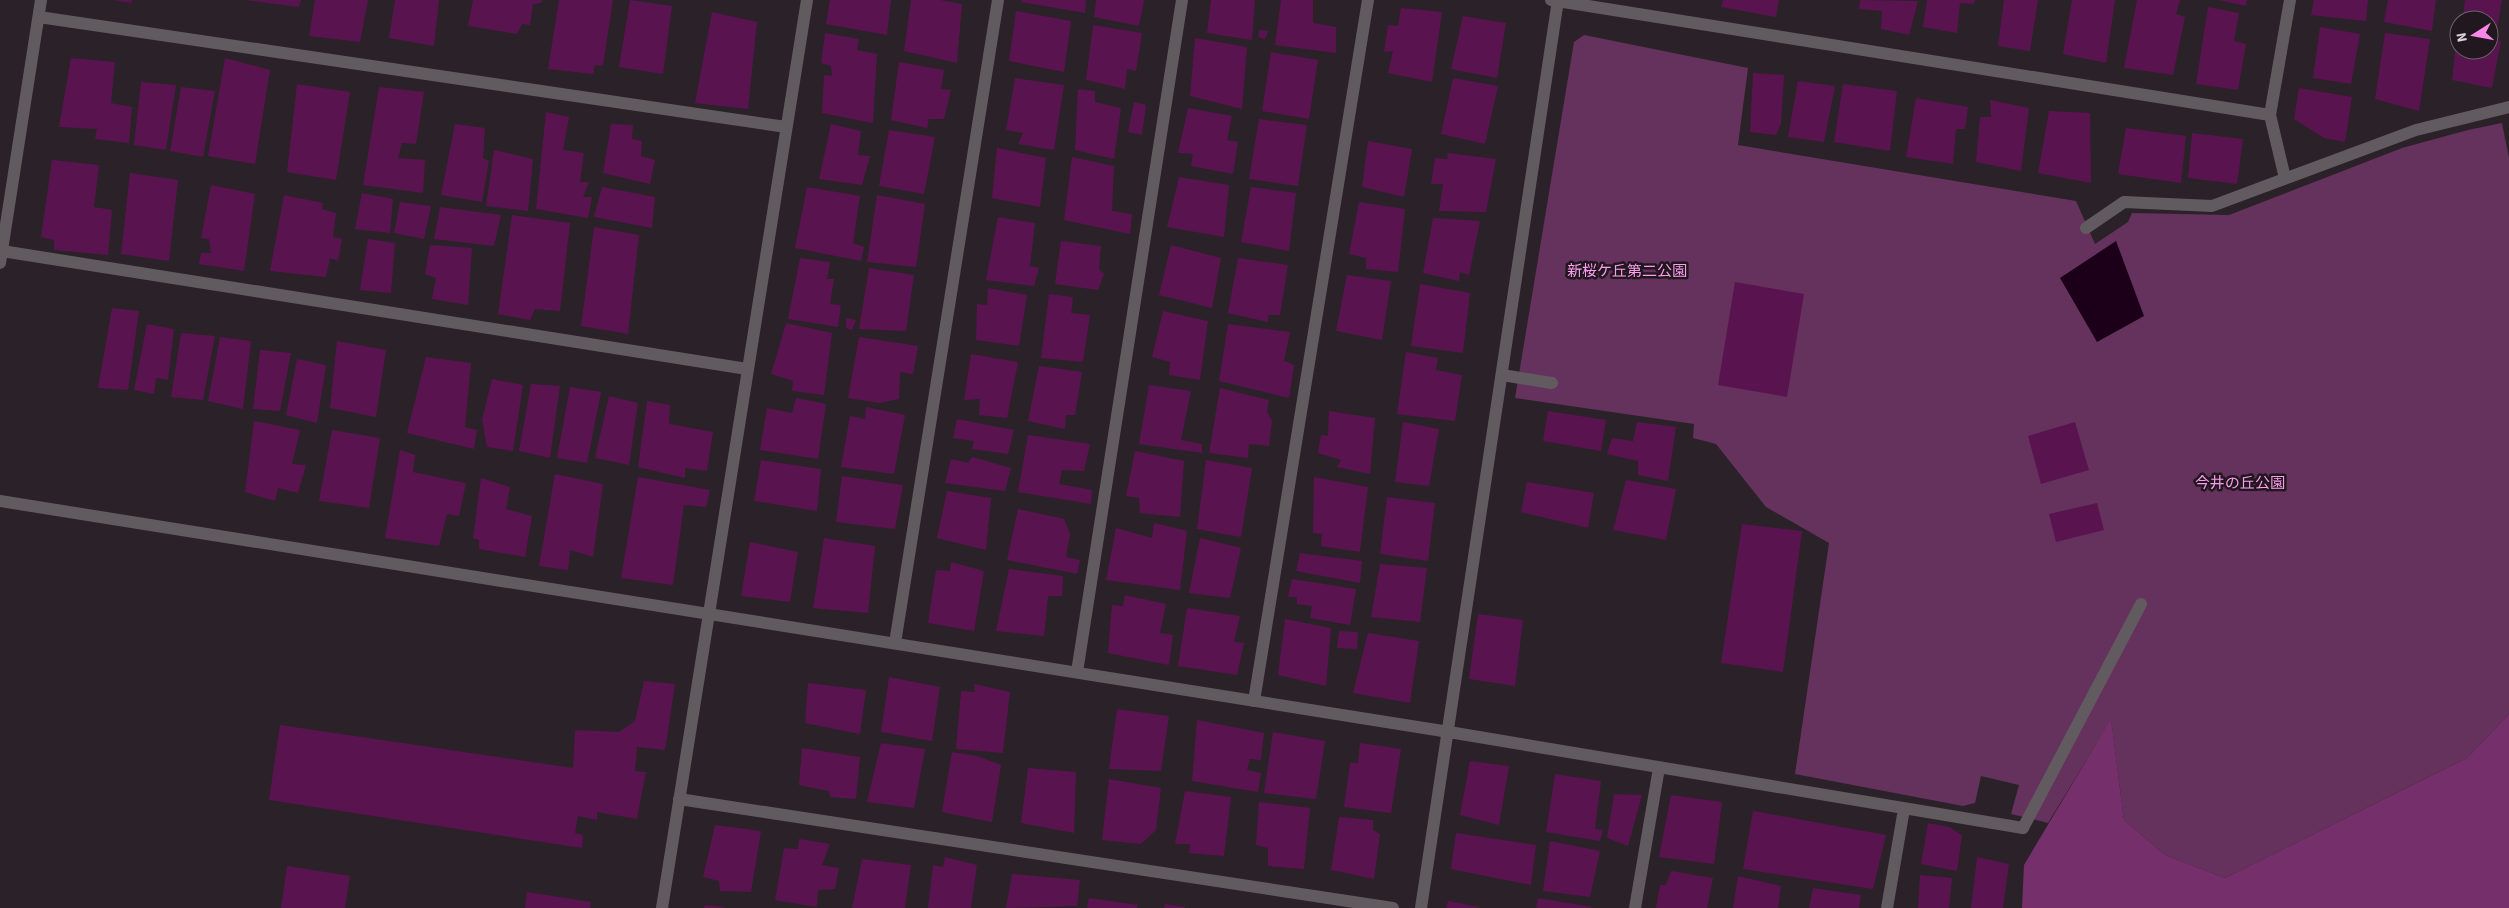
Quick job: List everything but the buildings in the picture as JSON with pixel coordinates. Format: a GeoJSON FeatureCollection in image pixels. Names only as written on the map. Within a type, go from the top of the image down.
{"type":"FeatureCollection","features":[{"type":"Feature","properties":{"kind":"street"},"geometry":{"type":"LineString","coordinates":[[41,0],[1,257],[747,369]]}},
{"type":"Feature","properties":{"kind":"street"},"geometry":{"type":"LineString","coordinates":[[662,908],[807,0]]}},
{"type":"Feature","properties":{"kind":"street"},"geometry":{"type":"LineString","coordinates":[[895,643],[998,0]]}},
{"type":"Feature","properties":{"kind":"street"},"geometry":{"type":"LineString","coordinates":[[1078,672],[1182,0]]}},
{"type":"Feature","properties":{"kind":"street"},"geometry":{"type":"LineString","coordinates":[[1254,701],[1368,0]]}},
{"type":"Feature","properties":{"kind":"street"},"geometry":{"type":"LineString","coordinates":[[1421,908],[1449,732],[1556,0],[2270,115]]}},
{"type":"Feature","properties":{"kind":"street"},"geometry":{"type":"LineString","coordinates":[[2285,178],[2270,115],[2290,0]]}},
{"type":"Feature","properties":{"kind":"street"},"geometry":{"type":"LineString","coordinates":[[39,17],[786,127]]}},
{"type":"Feature","properties":{"kind":"street"},"geometry":{"type":"LineString","coordinates":[[2086,228],[2124,202],[2212,206],[2416,130],[2509,107]]}},
{"type":"Feature","properties":{"kind":"street"},"geometry":{"type":"LineString","coordinates":[[1502,375],[1552,383]]}},
{"type":"Feature","properties":{"kind":"street"},"geometry":{"type":"LineString","coordinates":[[0,502],[1078,672],[2023,828],[2141,604]]}},
{"type":"Feature","properties":{"kind":"street"},"geometry":{"type":"LineString","coordinates":[[1634,908],[1659,768]]}},
{"type":"Feature","properties":{"kind":"street"},"geometry":{"type":"LineString","coordinates":[[679,799],[1393,908]]}},
{"type":"Feature","properties":{"kind":"street"},"geometry":{"type":"LineString","coordinates":[[1886,908],[1904,809]]}},
{"type":"Feature","properties":{"kind":"green space","name":"今井の丘公園"},"geometry":{"type":"Polygon","coordinates":[[[1584,35],[1748,68],[1738,145],[2076,201],[2095,244],[2128,222],[2132,213],[2229,215],[2402,148],[2502,123],[2509,158],[2509,714],[2467,758],[2225,878],[2165,855],[2124,820],[2111,720],[2048,823],[2011,814],[2019,785],[1981,776],[1975,803],[1963,806],[1795,774],[1829,543],[1766,507],[1716,444],[1693,438],[1694,424],[1515,398],[1574,42],[1584,35]]]}},
{"type":"Feature","properties":{"kind":"shaded area"},"geometry":{"type":"Polygon","coordinates":[[[2116,241],[2144,316],[2097,342],[2060,278],[2116,241]]]}},
{"type":"Feature","properties":{"kind":"shaded area"},"geometry":{"type":"Polygon","coordinates":[[[2509,714],[2509,908],[2022,908],[2024,865],[2111,719],[2124,820],[2165,855],[2225,878],[2467,758],[2509,714]]]}},
{"type":"Feature","properties":{"kind":"park label","name":"新桜ケ丘第二公園"},"geometry":{"type":"Point","coordinates":[1627,271]}}]}
